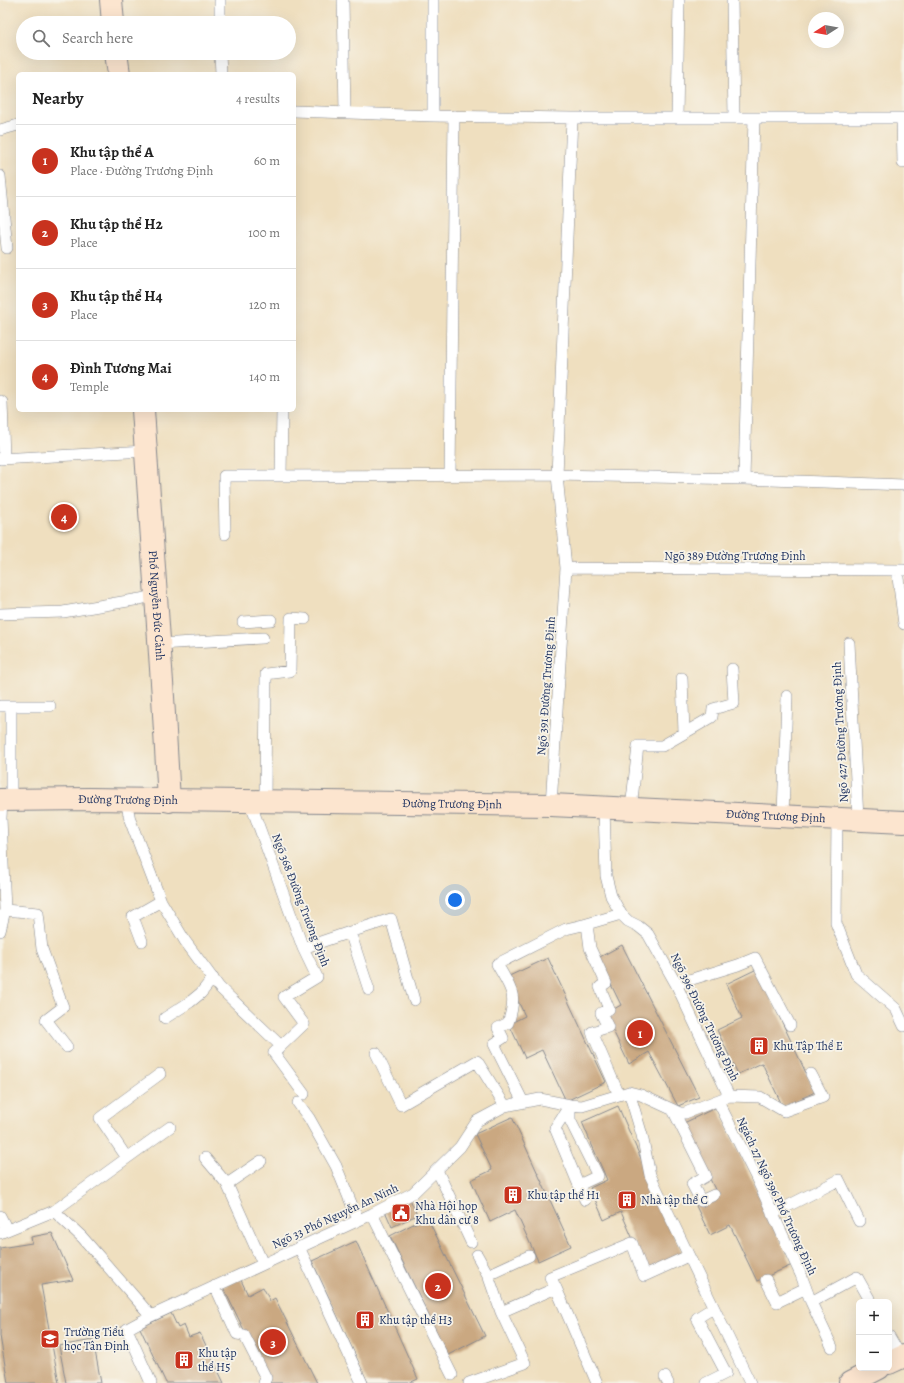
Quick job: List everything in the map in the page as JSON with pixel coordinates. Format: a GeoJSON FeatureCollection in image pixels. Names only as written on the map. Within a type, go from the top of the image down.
{"type":"FeatureCollection","features":[{"type":"Feature","properties":{"kind":"main road"},"geometry":{"type":"LineString","coordinates":[[111,0],[112,16]]}},
{"type":"Feature","properties":{"kind":"main road"},"geometry":{"type":"LineString","coordinates":[[117,60],[119,72]]}},
{"type":"Feature","properties":{"kind":"main road","name":"Phố Nguyễn Đức Cảnh"},"geometry":{"type":"LineString","coordinates":[[143,412],[169,801]]}},
{"type":"Feature","properties":{"kind":"main road","name":"Đường Trương Định"},"geometry":{"type":"LineString","coordinates":[[5,800],[552,805],[904,822]]}},
{"type":"Feature","properties":{"kind":"main road"},"geometry":{"type":"LineString","coordinates":[[850,1383],[874,1371]]}},
{"type":"Feature","properties":{"kind":"lane"},"geometry":{"type":"LineString","coordinates":[[220,0],[220,16]]}},
{"type":"Feature","properties":{"kind":"lane"},"geometry":{"type":"LineString","coordinates":[[343,0],[345,113]]}},
{"type":"Feature","properties":{"kind":"lane"},"geometry":{"type":"LineString","coordinates":[[433,0],[433,116]]}},
{"type":"Feature","properties":{"kind":"lane"},"geometry":{"type":"LineString","coordinates":[[677,118],[679,0]]}},
{"type":"Feature","properties":{"kind":"lane"},"geometry":{"type":"LineString","coordinates":[[732,0],[734,118]]}},
{"type":"Feature","properties":{"kind":"lane"},"geometry":{"type":"LineString","coordinates":[[220,60],[221,72]]}},
{"type":"Feature","properties":{"kind":"lane"},"geometry":{"type":"LineString","coordinates":[[296,111],[433,116],[572,118],[902,118],[903,163]]}},
{"type":"Feature","properties":{"kind":"lane"},"geometry":{"type":"LineString","coordinates":[[450,475],[454,116]]}},
{"type":"Feature","properties":{"kind":"lane","name":"Ngõ 391 Đường Trương Định"},"geometry":{"type":"LineString","coordinates":[[552,805],[566,568],[557,475],[572,118]]}},
{"type":"Feature","properties":{"kind":"lane"},"geometry":{"type":"LineString","coordinates":[[744,479],[754,118]]}},
{"type":"Feature","properties":{"kind":"lane"},"geometry":{"type":"LineString","coordinates":[[0,130],[16,126]]}},
{"type":"Feature","properties":{"kind":"lane"},"geometry":{"type":"LineString","coordinates":[[0,176],[7,248]]}},
{"type":"Feature","properties":{"kind":"lane"},"geometry":{"type":"LineString","coordinates":[[0,401],[2,402],[2,458],[146,451]]}},
{"type":"Feature","properties":{"kind":"lane"},"geometry":{"type":"LineString","coordinates":[[280,476],[282,412]]}},
{"type":"Feature","properties":{"kind":"lane"},"geometry":{"type":"LineString","coordinates":[[225,534],[224,476],[557,475],[744,479],[904,485]]}},
{"type":"Feature","properties":{"kind":"lane","name":"Ngõ 389 Đường Trương Định"},"geometry":{"type":"LineString","coordinates":[[566,568],[901,570]]}},
{"type":"Feature","properties":{"kind":"lane"},"geometry":{"type":"LineString","coordinates":[[901,570],[904,624]]}},
{"type":"Feature","properties":{"kind":"lane"},"geometry":{"type":"LineString","coordinates":[[0,614],[63,612],[156,595]]}},
{"type":"Feature","properties":{"kind":"lane"},"geometry":{"type":"LineString","coordinates":[[258,802],[266,674],[290,671],[291,618],[305,619]]}},
{"type":"Feature","properties":{"kind":"lane"},"geometry":{"type":"LineString","coordinates":[[243,622],[271,620]]}},
{"type":"Feature","properties":{"kind":"lane"},"geometry":{"type":"LineString","coordinates":[[159,644],[260,638],[255,621]]}},
{"type":"Feature","properties":{"kind":"lane","name":"Ngõ 427 Đường Trương Định"},"geometry":{"type":"LineString","coordinates":[[848,643],[847,819],[836,923],[856,974],[896,1009],[904,1026]]}},
{"type":"Feature","properties":{"kind":"lane"},"geometry":{"type":"LineString","coordinates":[[631,809],[638,746],[662,746],[712,717],[713,709],[734,703],[732,669]]}},
{"type":"Feature","properties":{"kind":"lane"},"geometry":{"type":"LineString","coordinates":[[682,678],[684,732]]}},
{"type":"Feature","properties":{"kind":"lane"},"geometry":{"type":"LineString","coordinates":[[783,816],[787,696]]}},
{"type":"Feature","properties":{"kind":"lane"},"geometry":{"type":"LineString","coordinates":[[0,931],[5,910],[1,818],[5,800],[6,707],[50,706]]}},
{"type":"Feature","properties":{"kind":"lane"},"geometry":{"type":"LineString","coordinates":[[126,800],[130,820],[161,901],[185,941],[214,978],[219,987],[281,1046],[274,1053],[301,1098],[309,1118],[336,1166],[358,1220]]}},
{"type":"Feature","properties":{"kind":"lane","name":"Ngõ 368 Đường Trương Định"},"geometry":{"type":"LineString","coordinates":[[258,802],[303,948],[317,977],[284,998],[304,1024],[281,1046]]}},
{"type":"Feature","properties":{"kind":"lane","name":"Ngõ 396 Đường Trương Định"},"geometry":{"type":"LineString","coordinates":[[604,807],[606,876],[611,896],[621,914],[628,921],[638,926],[648,934],[676,984],[729,1096],[686,1113],[680,1113],[641,1095],[624,1094]]}},
{"type":"Feature","properties":{"kind":"lane"},"geometry":{"type":"LineString","coordinates":[[142,941],[133,916],[161,901]]}},
{"type":"Feature","properties":{"kind":"lane"},"geometry":{"type":"LineString","coordinates":[[5,910],[38,912],[42,949],[63,1007],[46,1020],[67,1047]]}},
{"type":"Feature","properties":{"kind":"lane"},"geometry":{"type":"LineString","coordinates":[[523,1102],[494,1044],[503,1038],[498,1028],[508,1023],[513,1009],[513,993],[498,964],[566,929],[621,914]]}},
{"type":"Feature","properties":{"kind":"lane"},"geometry":{"type":"LineString","coordinates":[[303,948],[391,919],[414,1000]]}},
{"type":"Feature","properties":{"kind":"lane"},"geometry":{"type":"LineString","coordinates":[[588,924],[590,948],[606,984],[600,987],[609,1009],[601,1013],[608,1028],[592,1032],[624,1094],[642,1135],[650,1174],[750,1383]]}},
{"type":"Feature","properties":{"kind":"lane"},"geometry":{"type":"LineString","coordinates":[[350,932],[369,990]]}},
{"type":"Feature","properties":{"kind":"lane"},"geometry":{"type":"LineString","coordinates":[[676,984],[738,966],[755,958],[790,1025]]}},
{"type":"Feature","properties":{"kind":"lane"},"geometry":{"type":"LineString","coordinates":[[165,1018],[196,998],[214,978]]}},
{"type":"Feature","properties":{"kind":"lane"},"geometry":{"type":"LineString","coordinates":[[376,1053],[401,1105],[477,1061],[505,1106],[540,1099],[582,1106],[624,1094]]}},
{"type":"Feature","properties":{"kind":"lane"},"geometry":{"type":"LineString","coordinates":[[128,1158],[100,1118],[160,1074]]}},
{"type":"Feature","properties":{"kind":"lane"},"geometry":{"type":"LineString","coordinates":[[729,1096],[760,1097],[784,1111],[823,1097],[811,1074]]}},
{"type":"Feature","properties":{"kind":"lane","name":"Ngách 27 Ngõ 396 Phố Trương Định"},"geometry":{"type":"LineString","coordinates":[[718,1101],[772,1214],[832,1347]]}},
{"type":"Feature","properties":{"kind":"lane"},"geometry":{"type":"LineString","coordinates":[[570,1105],[570,1120],[598,1176],[579,1185]]}},
{"type":"Feature","properties":{"kind":"lane"},"geometry":{"type":"LineString","coordinates":[[570,1105],[555,1128],[585,1200]]}},
{"type":"Feature","properties":{"kind":"lane","name":"Ngõ 33 Phố Nguyễn An Ninh"},"geometry":{"type":"LineString","coordinates":[[151,1383],[127,1329],[151,1316],[414,1194],[460,1147],[477,1122],[505,1106]]}},
{"type":"Feature","properties":{"kind":"lane"},"geometry":{"type":"LineString","coordinates":[[673,1110],[706,1176],[692,1184],[701,1201],[714,1195]]}},
{"type":"Feature","properties":{"kind":"lane"},"geometry":{"type":"LineString","coordinates":[[0,1216],[4,1232],[54,1211],[170,1127]]}},
{"type":"Feature","properties":{"kind":"lane"},"geometry":{"type":"LineString","coordinates":[[205,1158],[227,1184],[263,1264]]}},
{"type":"Feature","properties":{"kind":"lane"},"geometry":{"type":"LineString","coordinates":[[227,1184],[262,1161]]}},
{"type":"Feature","properties":{"kind":"lane"},"geometry":{"type":"LineString","coordinates":[[437,1170],[471,1242]]}},
{"type":"Feature","properties":{"kind":"lane"},"geometry":{"type":"LineString","coordinates":[[772,1214],[839,1180],[859,1221]]}},
{"type":"Feature","properties":{"kind":"lane"},"geometry":{"type":"LineString","coordinates":[[54,1211],[82,1237],[151,1316]]}},
{"type":"Feature","properties":{"kind":"lane"},"geometry":{"type":"LineString","coordinates":[[372,1214],[452,1375]]}},
{"type":"Feature","properties":{"kind":"lane"},"geometry":{"type":"LineString","coordinates":[[597,1383],[550,1277],[632,1243],[644,1276],[688,1256]]}},
{"type":"Feature","properties":{"kind":"lane"},"geometry":{"type":"LineString","coordinates":[[300,1247],[362,1383]]}},
{"type":"Feature","properties":{"kind":"lane"},"geometry":{"type":"LineString","coordinates":[[469,1383],[480,1381],[525,1363],[501,1312],[488,1275],[478,1254]]}},
{"type":"Feature","properties":{"kind":"lane"},"geometry":{"type":"LineString","coordinates":[[488,1275],[529,1256]]}},
{"type":"Feature","properties":{"kind":"lane"},"geometry":{"type":"LineString","coordinates":[[811,1302],[857,1277],[869,1299]]}},
{"type":"Feature","properties":{"kind":"lane"},"geometry":{"type":"LineString","coordinates":[[766,1280],[777,1302],[806,1288]]}},
{"type":"Feature","properties":{"kind":"lane"},"geometry":{"type":"LineString","coordinates":[[215,1286],[237,1334],[244,1335],[266,1378],[264,1383]]}},
{"type":"Feature","properties":{"kind":"lane"},"geometry":{"type":"LineString","coordinates":[[501,1312],[556,1288]]}},
{"type":"Feature","properties":{"kind":"lane"},"geometry":{"type":"LineString","coordinates":[[706,1383],[726,1373],[697,1318],[713,1308]]}},
{"type":"Feature","properties":{"kind":"lane"},"geometry":{"type":"LineString","coordinates":[[892,1344],[898,1359]]}},
{"type":"Feature","properties":{"kind":"building"},"geometry":{"type":"Polygon","coordinates":[[[622,945],[699,1097],[678,1106],[649,1052],[629,1064],[605,1014],[621,1005],[598,958],[622,945]]]}},
{"type":"Feature","properties":{"kind":"building"},"geometry":{"type":"Polygon","coordinates":[[[548,958],[606,1082],[566,1101],[542,1050],[525,1058],[509,1024],[525,1016],[507,977],[548,958]]]}},
{"type":"Feature","properties":{"kind":"building","name":"Khu Tập Thể E"},"geometry":{"type":"Polygon","coordinates":[[[757,969],[815,1092],[783,1107],[762,1063],[738,1074],[717,1030],[742,1018],[726,984],[757,969]]]}},
{"type":"Feature","properties":{"kind":"building","name":"Nhà tập thể C"},"geometry":{"type":"Polygon","coordinates":[[[618,1106],[683,1255],[647,1271],[621,1212],[604,1220],[590,1188],[607,1180],[582,1122],[618,1106]]]}},
{"type":"Feature","properties":{"kind":"building"},"geometry":{"type":"Polygon","coordinates":[[[717,1107],[792,1265],[757,1281],[730,1225],[710,1235],[696,1206],[718,1196],[684,1123],[717,1107]]]}},
{"type":"Feature","properties":{"kind":"building","name":"Khu tập thể H1"},"geometry":{"type":"Polygon","coordinates":[[[512,1117],[571,1246],[538,1261],[515,1210],[490,1222],[471,1180],[492,1170],[475,1134],[512,1117]]]}},
{"type":"Feature","properties":{"kind":"building","name":"Nhà Hội họp Khu dân cư 8"},"geometry":{"type":"Polygon","coordinates":[[[410,1199],[417,1215],[392,1227],[385,1211],[410,1199]]]}},
{"type":"Feature","properties":{"kind":"building"},"geometry":{"type":"Polygon","coordinates":[[[427,1217],[485,1336],[448,1355],[390,1236],[427,1217]]]}},
{"type":"Feature","properties":{"kind":"building"},"geometry":{"type":"Polygon","coordinates":[[[52,1233],[73,1280],[41,1285],[59,1383],[8,1383],[0,1336],[0,1248],[32,1243],[31,1237],[52,1233]]]}},
{"type":"Feature","properties":{"kind":"building","name":"Khu tập thể H3"},"geometry":{"type":"Polygon","coordinates":[[[356,1241],[418,1379],[409,1383],[368,1383],[312,1261],[356,1241]]]}},
{"type":"Feature","properties":{"kind":"building"},"geometry":{"type":"Polygon","coordinates":[[[240,1278],[248,1295],[263,1287],[270,1301],[275,1298],[317,1383],[270,1383],[223,1287],[240,1278]]]}},
{"type":"Feature","properties":{"kind":"building","name":"Khu tập thể H5"},"geometry":{"type":"Polygon","coordinates":[[[171,1313],[178,1328],[184,1325],[189,1337],[200,1333],[224,1383],[166,1383],[140,1328],[171,1313]]]}},
{"type":"Feature","properties":{"kind":"building"},"geometry":{"type":"Polygon","coordinates":[[[93,1340],[101,1383],[66,1383],[59,1346],[93,1340]]]}},
{"type":"Feature","properties":{"kind":"place","name":"Đình Tương Mai"},"geometry":{"type":"Point","coordinates":[64,517]}},
{"type":"Feature","properties":{"kind":"place","name":"Khu tập thể A"},"geometry":{"type":"Point","coordinates":[640,1033]}},
{"type":"Feature","properties":{"kind":"place","name":"Khu Tập Thể E"},"geometry":{"type":"Point","coordinates":[759,1046]}},
{"type":"Feature","properties":{"kind":"place","name":"Khu tập thể H1"},"geometry":{"type":"Point","coordinates":[513,1195]}},
{"type":"Feature","properties":{"kind":"place","name":"Nhà tập thể C"},"geometry":{"type":"Point","coordinates":[627,1200]}},
{"type":"Feature","properties":{"kind":"place","name":"Nhà Hội họp Khu dân cư 8"},"geometry":{"type":"Point","coordinates":[401,1213]}},
{"type":"Feature","properties":{"kind":"place","name":"Khu tập thể H2"},"geometry":{"type":"Point","coordinates":[438,1286]}},
{"type":"Feature","properties":{"kind":"place","name":"Khu tập thể H3"},"geometry":{"type":"Point","coordinates":[365,1320]}},
{"type":"Feature","properties":{"kind":"place","name":"Trường Tiểu học Tân Định"},"geometry":{"type":"Point","coordinates":[50,1339]}},
{"type":"Feature","properties":{"kind":"place","name":"Khu tập thể H4"},"geometry":{"type":"Point","coordinates":[273,1342]}},
{"type":"Feature","properties":{"kind":"place","name":"Khu tập thể H5"},"geometry":{"type":"Point","coordinates":[184,1360]}}]}
